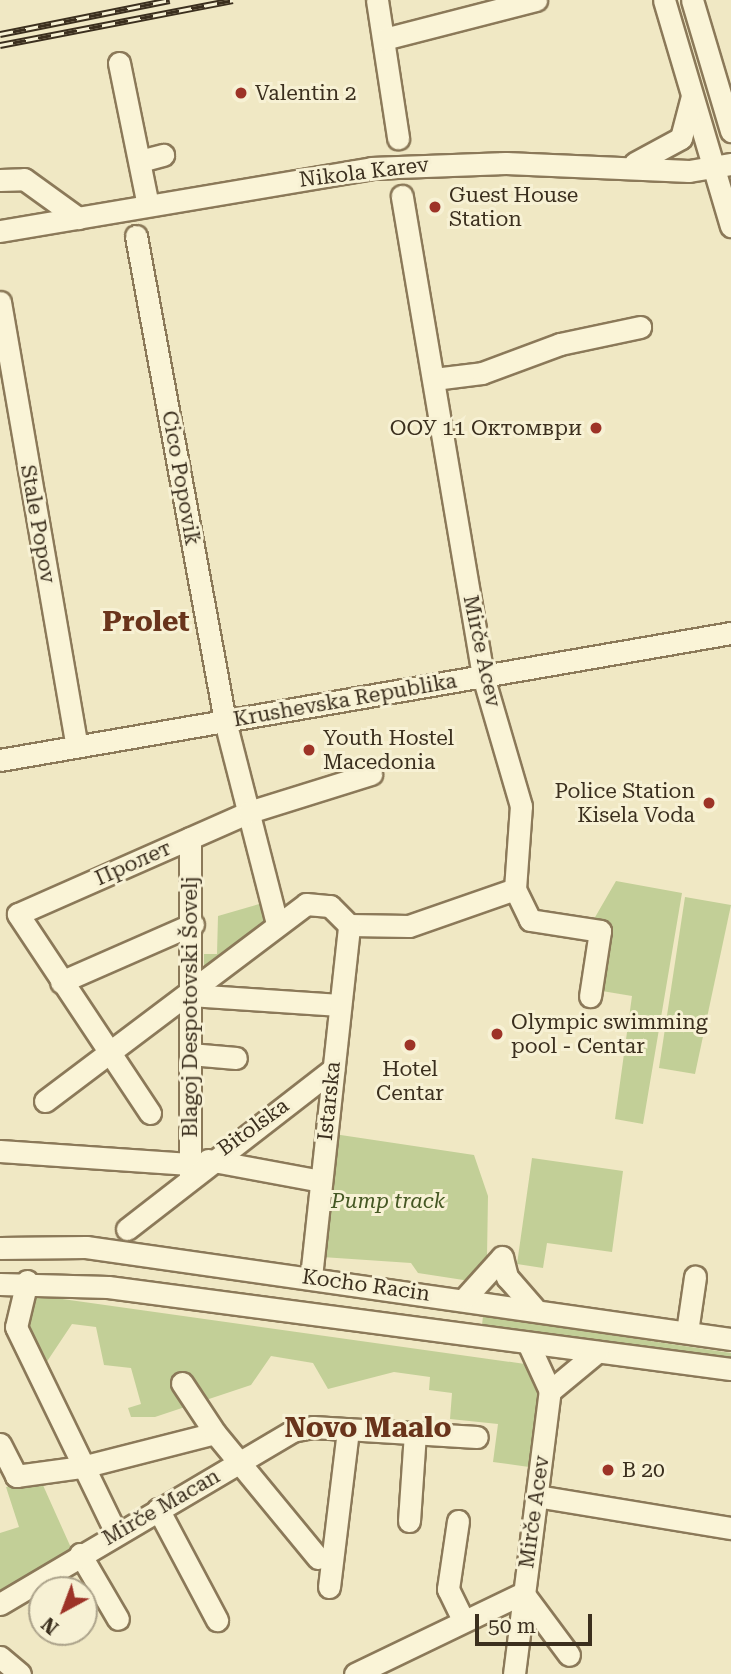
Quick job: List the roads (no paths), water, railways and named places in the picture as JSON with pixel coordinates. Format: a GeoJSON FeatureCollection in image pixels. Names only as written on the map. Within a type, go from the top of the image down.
{"type":"FeatureCollection","features":[{"type":"Feature","properties":{"kind":"street"},"geometry":{"type":"LineString","coordinates":[[377,0],[398,138]]}},
{"type":"Feature","properties":{"kind":"street"},"geometry":{"type":"LineString","coordinates":[[384,39],[536,0]]}},
{"type":"Feature","properties":{"kind":"street"},"geometry":{"type":"LineString","coordinates":[[664,0],[692,90],[723,166],[731,226]]}},
{"type":"Feature","properties":{"kind":"street"},"geometry":{"type":"LineString","coordinates":[[692,0],[724,74],[731,131]]}},
{"type":"Feature","properties":{"kind":"street"},"geometry":{"type":"LineString","coordinates":[[119,63],[148,205]]}},
{"type":"Feature","properties":{"kind":"street"},"geometry":{"type":"LineString","coordinates":[[619,166],[675,145],[686,129],[692,90]]}},
{"type":"Feature","properties":{"kind":"street"},"geometry":{"type":"LineString","coordinates":[[140,161],[163,155]]}},
{"type":"Feature","properties":{"kind":"street","name":"Nikola Karev"},"geometry":{"type":"LineString","coordinates":[[0,231],[380,167],[723,166]]}},
{"type":"Feature","properties":{"kind":"street"},"geometry":{"type":"LineString","coordinates":[[0,180],[24,179],[78,218]]}},
{"type":"Feature","properties":{"kind":"street","name":"Mirče Acev"},"geometry":{"type":"LineString","coordinates":[[402,196],[483,676],[521,806],[515,889]]}},
{"type":"Feature","properties":{"kind":"street","name":"Cico Popoviḱ"},"geometry":{"type":"LineString","coordinates":[[136,236],[225,721]]}},
{"type":"Feature","properties":{"kind":"street","name":"Stale Popov"},"geometry":{"type":"LineString","coordinates":[[0,302],[77,747]]}},
{"type":"Feature","properties":{"kind":"street"},"geometry":{"type":"LineString","coordinates":[[434,379],[482,373],[560,344],[640,327]]}},
{"type":"Feature","properties":{"kind":"street","name":"Krushevska Republika"},"geometry":{"type":"LineString","coordinates":[[0,760],[731,633]]}},
{"type":"Feature","properties":{"kind":"street"},"geometry":{"type":"LineString","coordinates":[[225,721],[277,924]]}},
{"type":"Feature","properties":{"kind":"street","name":"Пролет"},"geometry":{"type":"LineString","coordinates":[[61,982],[18,914],[249,812],[371,774]]}},
{"type":"Feature","properties":{"kind":"street","name":"Blagoj Despotovski Šovelj"},"geometry":{"type":"LineString","coordinates":[[190,838],[193,924],[190,1054],[196,1166]]}},
{"type":"Feature","properties":{"kind":"street"},"geometry":{"type":"LineString","coordinates":[[45,1101],[190,995],[277,924],[318,902],[341,912],[349,925],[432,921],[515,889],[530,920],[600,931],[590,996]]}},
{"type":"Feature","properties":{"kind":"street"},"geometry":{"type":"LineString","coordinates":[[150,1113],[61,982],[193,924]]}},
{"type":"Feature","properties":{"kind":"street","name":"Istarska"},"geometry":{"type":"LineString","coordinates":[[311,1277],[349,925]]}},
{"type":"Feature","properties":{"kind":"street"},"geometry":{"type":"LineString","coordinates":[[190,995],[340,1005]]}},
{"type":"Feature","properties":{"kind":"street"},"geometry":{"type":"LineString","coordinates":[[190,1054],[236,1058]]}},
{"type":"Feature","properties":{"kind":"street","name":"Bitolska"},"geometry":{"type":"LineString","coordinates":[[127,1229],[196,1166],[332,1069]]}},
{"type":"Feature","properties":{"kind":"street"},"geometry":{"type":"LineString","coordinates":[[0,1152],[196,1166]]}},
{"type":"Feature","properties":{"kind":"street","name":"Bitolska"},"geometry":{"type":"LineString","coordinates":[[196,1166],[321,1181]]}},
{"type":"Feature","properties":{"kind":"street","name":"Kocho Racin"},"geometry":{"type":"LineString","coordinates":[[0,1248],[86,1247],[465,1298],[731,1339]]}},
{"type":"Feature","properties":{"kind":"street"},"geometry":{"type":"LineString","coordinates":[[465,1298],[502,1257],[507,1277],[534,1308]]}},
{"type":"Feature","properties":{"kind":"street"},"geometry":{"type":"LineString","coordinates":[[687,1332],[695,1278]]}},
{"type":"Feature","properties":{"kind":"street"},"geometry":{"type":"LineString","coordinates":[[27,1281],[8,1332],[116,1533]]}},
{"type":"Feature","properties":{"kind":"street","name":"Kocho Racin"},"geometry":{"type":"LineString","coordinates":[[0,1284],[27,1281],[731,1369]]}},
{"type":"Feature","properties":{"kind":"street"},"geometry":{"type":"LineString","coordinates":[[528,1343],[551,1391],[597,1352]]}},
{"type":"Feature","properties":{"kind":"street"},"geometry":{"type":"LineString","coordinates":[[182,1383],[237,1463],[318,1558]]}},
{"type":"Feature","properties":{"kind":"street","name":"Mirče Acev"},"geometry":{"type":"LineString","coordinates":[[514,1674],[551,1391]]}},
{"type":"Feature","properties":{"kind":"street"},"geometry":{"type":"LineString","coordinates":[[329,1587],[338,1428]]}},
{"type":"Feature","properties":{"kind":"street","name":"Mirče Macan"},"geometry":{"type":"LineString","coordinates":[[0,1605],[80,1554],[292,1431],[338,1428],[477,1437]]}},
{"type":"Feature","properties":{"kind":"street"},"geometry":{"type":"LineString","coordinates":[[409,1521],[415,1432]]}},
{"type":"Feature","properties":{"kind":"street"},"geometry":{"type":"LineString","coordinates":[[0,1444],[16,1476],[82,1467],[215,1433]]}},
{"type":"Feature","properties":{"kind":"street"},"geometry":{"type":"LineString","coordinates":[[537,1496],[731,1528]]}},
{"type":"Feature","properties":{"kind":"street"},"geometry":{"type":"LineString","coordinates":[[158,1509],[217,1620]]}},
{"type":"Feature","properties":{"kind":"street"},"geometry":{"type":"LineString","coordinates":[[458,1521],[448,1589],[463,1620]]}},
{"type":"Feature","properties":{"kind":"street"},"geometry":{"type":"LineString","coordinates":[[80,1554],[118,1619]]}},
{"type":"Feature","properties":{"kind":"street"},"geometry":{"type":"LineString","coordinates":[[355,1674],[523,1593],[569,1655]]}},
{"type":"Feature","properties":{"kind":"street"},"geometry":{"type":"LineString","coordinates":[[0,1657],[20,1674]]}},
{"type":"Feature","properties":{"kind":"railway"},"geometry":{"type":"LineString","coordinates":[[0,34],[170,0]]}},
{"type":"Feature","properties":{"kind":"railway"},"geometry":{"type":"LineString","coordinates":[[0,45],[233,0]]}},
{"type":"Feature","properties":{"kind":"place","name":"Valentin 2"},"geometry":{"type":"Point","coordinates":[241,93]}},
{"type":"Feature","properties":{"kind":"place","name":"Guest House Station"},"geometry":{"type":"Point","coordinates":[435,207]}},
{"type":"Feature","properties":{"kind":"place","name":"ООУ 11 Октомври"},"geometry":{"type":"Point","coordinates":[596,428]}},
{"type":"Feature","properties":{"kind":"place","name":"Youth Hostel Macedonia"},"geometry":{"type":"Point","coordinates":[309,750]}},
{"type":"Feature","properties":{"kind":"place","name":"Police Station Kisela Voda"},"geometry":{"type":"Point","coordinates":[709,803]}},
{"type":"Feature","properties":{"kind":"place","name":"Olympic swimming pool - Centar"},"geometry":{"type":"Point","coordinates":[497,1034]}},
{"type":"Feature","properties":{"kind":"place","name":"Hotel Centar"},"geometry":{"type":"Point","coordinates":[410,1045]}},
{"type":"Feature","properties":{"kind":"place","name":"B 20"},"geometry":{"type":"Point","coordinates":[608,1470]}},
{"type":"Feature","properties":{"kind":"district","name":"Prolet"},"geometry":{"type":"Point","coordinates":[146,622]}},
{"type":"Feature","properties":{"kind":"district","name":"Novo Maalo"},"geometry":{"type":"Point","coordinates":[368,1428]}},
{"type":"Feature","properties":{"kind":"park label","name":"Pump track"},"geometry":{"type":"Point","coordinates":[388,1201]}}]}
